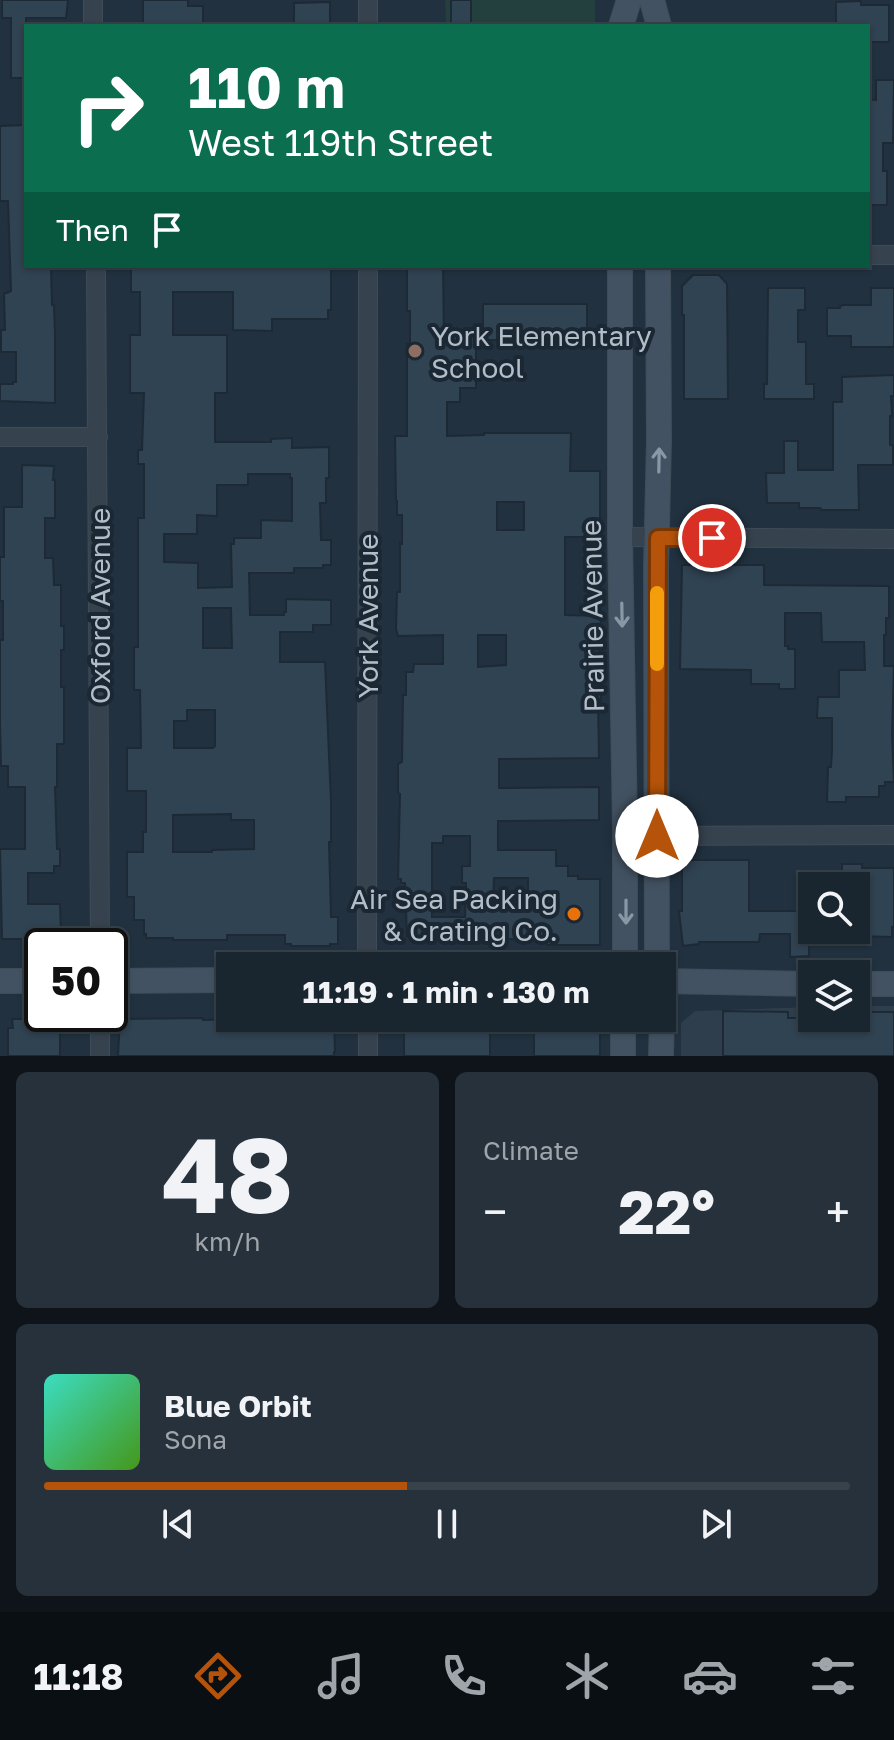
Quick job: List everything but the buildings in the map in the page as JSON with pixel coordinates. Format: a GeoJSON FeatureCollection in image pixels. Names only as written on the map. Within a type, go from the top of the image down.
{"type":"FeatureCollection","features":[{"type":"Feature","properties":{"kind":"main road"},"geometry":{"type":"LineString","coordinates":[[622,24],[629,0]]}},
{"type":"Feature","properties":{"kind":"main road"},"geometry":{"type":"LineString","coordinates":[[652,0],[658,24]]}},
{"type":"Feature","properties":{"kind":"main road","name":"Prairie Avenue"},"geometry":{"type":"LineString","coordinates":[[620,268],[625,952]]}},
{"type":"Feature","properties":{"kind":"main road"},"geometry":{"type":"LineString","coordinates":[[657,952],[658,268]]}},
{"type":"Feature","properties":{"kind":"main road"},"geometry":{"type":"LineString","coordinates":[[128,981],[216,980]]}},
{"type":"Feature","properties":{"kind":"main road"},"geometry":{"type":"LineString","coordinates":[[0,981],[24,981]]}},
{"type":"Feature","properties":{"kind":"main road"},"geometry":{"type":"LineString","coordinates":[[676,981],[798,984]]}},
{"type":"Feature","properties":{"kind":"main road"},"geometry":{"type":"LineString","coordinates":[[870,984],[894,984]]}},
{"type":"Feature","properties":{"kind":"main road"},"geometry":{"type":"LineString","coordinates":[[623,1032],[623,1056]]}},
{"type":"Feature","properties":{"kind":"main road"},"geometry":{"type":"LineString","coordinates":[[661,1056],[662,1032]]}},
{"type":"Feature","properties":{"kind":"street"},"geometry":{"type":"LineString","coordinates":[[93,0],[93,24]]}},
{"type":"Feature","properties":{"kind":"street"},"geometry":{"type":"LineString","coordinates":[[368,0],[368,24]]}},
{"type":"Feature","properties":{"kind":"street"},"geometry":{"type":"LineString","coordinates":[[870,255],[894,255]]}},
{"type":"Feature","properties":{"kind":"street","name":"Oxford Avenue"},"geometry":{"type":"LineString","coordinates":[[96,268],[100,928]]}},
{"type":"Feature","properties":{"kind":"street","name":"York Avenue"},"geometry":{"type":"LineString","coordinates":[[367,952],[368,268]]}},
{"type":"Feature","properties":{"kind":"street"},"geometry":{"type":"LineString","coordinates":[[0,437],[98,437]]}},
{"type":"Feature","properties":{"kind":"street"},"geometry":{"type":"LineString","coordinates":[[620,537],[894,539]]}},
{"type":"Feature","properties":{"kind":"street"},"geometry":{"type":"LineString","coordinates":[[657,836],[894,835]]}},
{"type":"Feature","properties":{"kind":"street"},"geometry":{"type":"LineString","coordinates":[[100,1032],[100,1056]]}},
{"type":"Feature","properties":{"kind":"street"},"geometry":{"type":"LineString","coordinates":[[368,1032],[368,1056]]}},
{"type":"Feature","properties":{"kind":"shaded area"},"geometry":{"type":"Polygon","coordinates":[[[870,1006],[894,1006],[894,1056],[681,1056],[681,1023],[695,1011],[798,1007],[798,1032],[870,1032],[870,1006]]]}},
{"type":"Feature","properties":{"kind":"green space"},"geometry":{"type":"Polygon","coordinates":[[[445,0],[595,0],[593,24],[446,24],[445,0]]]}},
{"type":"Feature","properties":{"kind":"slow traffic"},"geometry":{"type":"LineString","coordinates":[[657,593],[657,664]]}},
{"type":"Feature","properties":{"kind":"place","name":"York Elementary School"},"geometry":{"type":"Point","coordinates":[415,351]}},
{"type":"Feature","properties":{"kind":"place","name":"Air Sea Packing & Crating Co."},"geometry":{"type":"Point","coordinates":[574,914]}},
{"type":"Feature","properties":{"kind":"route"},"geometry":{"type":"LineString","coordinates":[[657,836],[658,538],[712,538]]}}]}
